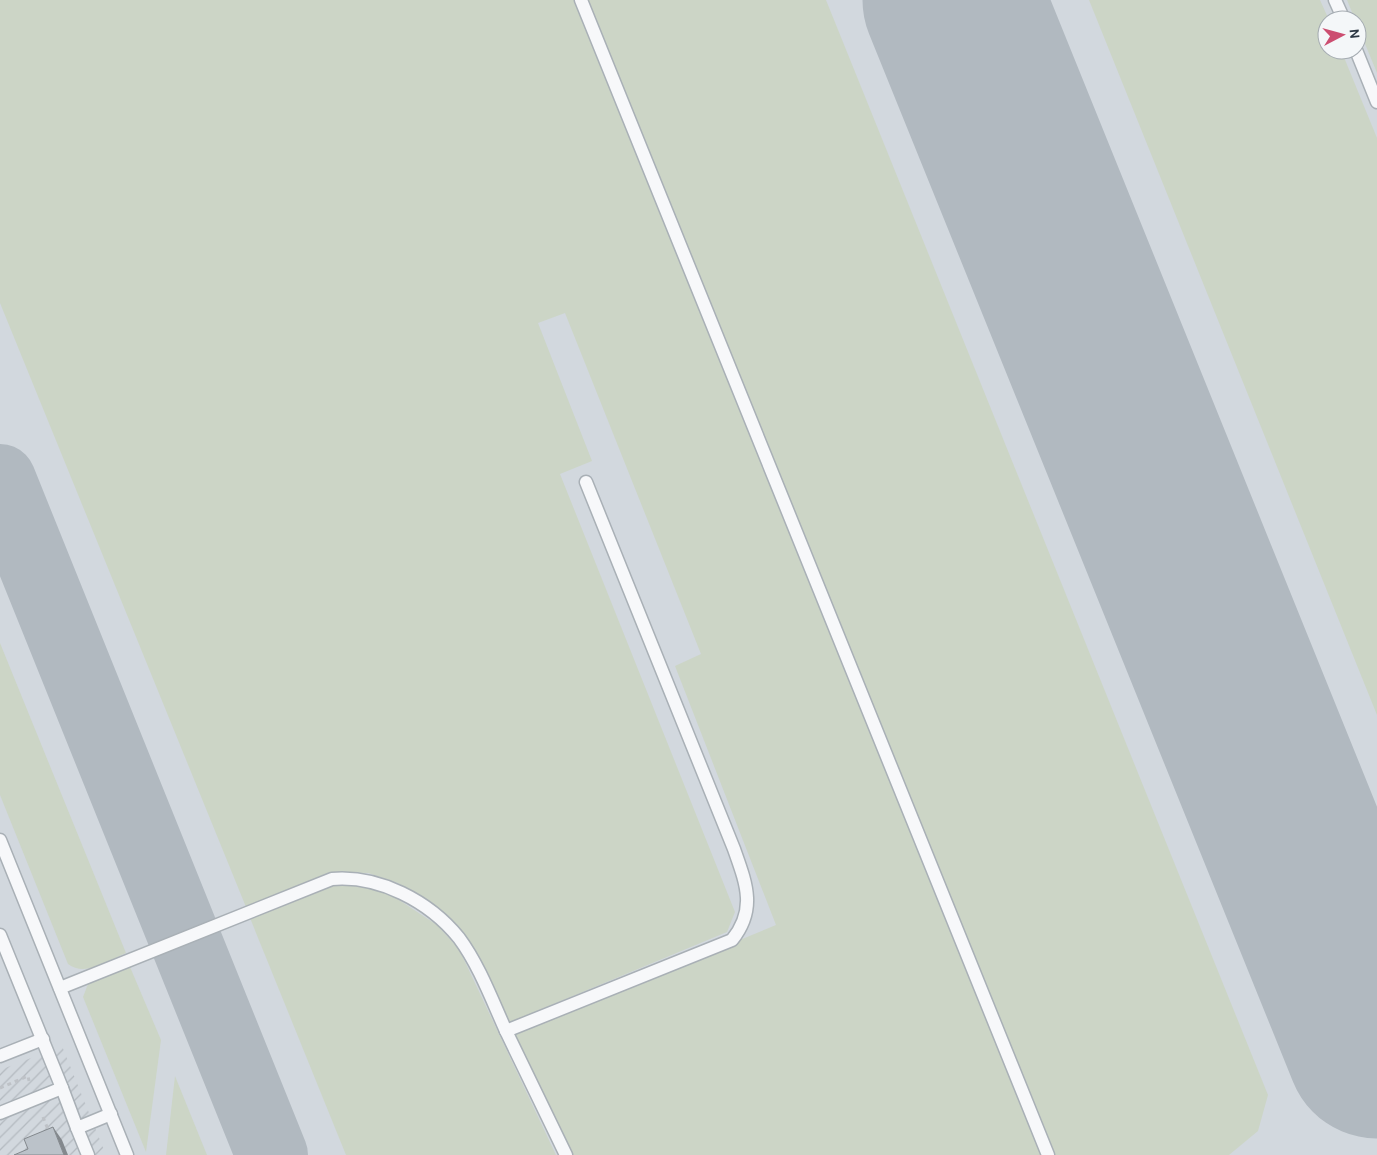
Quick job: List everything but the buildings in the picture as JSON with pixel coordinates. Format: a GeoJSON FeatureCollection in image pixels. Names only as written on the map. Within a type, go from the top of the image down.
{"type":"FeatureCollection","features":[{"type":"Feature","properties":{"kind":"lane"},"geometry":{"type":"LineString","coordinates":[[581,0],[1048,1155]]}},
{"type":"Feature","properties":{"kind":"lane"},"geometry":{"type":"LineString","coordinates":[[1360,60],[1377,102]]}},
{"type":"Feature","properties":{"kind":"lane"},"geometry":{"type":"LineString","coordinates":[[506,1030],[732,940],[742,928],[748,913],[746,894],[734,849],[586,482]]}},
{"type":"Feature","properties":{"kind":"lane"},"geometry":{"type":"LineString","coordinates":[[0,840],[127,1155]]}},
{"type":"Feature","properties":{"kind":"lane"},"geometry":{"type":"LineString","coordinates":[[60,988],[332,879],[363,879],[388,887],[411,899],[445,923],[466,951],[566,1155]]}},
{"type":"Feature","properties":{"kind":"lane"},"geometry":{"type":"LineString","coordinates":[[0,935],[88,1155]]}},
{"type":"Feature","properties":{"kind":"lane"},"geometry":{"type":"LineString","coordinates":[[0,1056],[43,1039]]}},
{"type":"Feature","properties":{"kind":"lane"},"geometry":{"type":"LineString","coordinates":[[0,1113],[62,1088]]}},
{"type":"Feature","properties":{"kind":"lane"},"geometry":{"type":"LineString","coordinates":[[77,1128],[111,1114]]}},
{"type":"Feature","properties":{"kind":"shaded area"},"geometry":{"type":"Polygon","coordinates":[[[0,0],[1377,0],[1377,1155],[0,1155],[0,0]]]}},
{"type":"Feature","properties":{"kind":"shaded area"},"geometry":{"type":"Polygon","coordinates":[[[62,1046],[106,1155],[0,1155],[0,1070],[62,1046]]]}},
{"type":"Feature","properties":{"kind":"green space"},"geometry":{"type":"Polygon","coordinates":[[[0,0],[575,0],[1043,1155],[571,1155],[513,1034],[776,925],[675,666],[701,654],[565,313],[538,323],[592,461],[560,474],[735,912],[727,932],[508,1023],[477,955],[460,929],[431,905],[398,883],[368,873],[330,872],[246,907],[0,303],[0,0]]]}},
{"type":"Feature","properties":{"kind":"green space"},"geometry":{"type":"Polygon","coordinates":[[[586,0],[826,0],[1268,1095],[1258,1131],[1229,1155],[1054,1155],[586,0]]]}},
{"type":"Feature","properties":{"kind":"green space"},"geometry":{"type":"Polygon","coordinates":[[[1089,0],[1320,0],[1324,10],[1317,10],[1317,60],[1345,60],[1377,138],[1377,715],[1089,0]]]}},
{"type":"Feature","properties":{"kind":"green space"},"geometry":{"type":"Polygon","coordinates":[[[1347,0],[1377,0],[1377,73],[1367,49],[1367,10],[1351,10],[1347,0]]]}},
{"type":"Feature","properties":{"kind":"green space"},"geometry":{"type":"Polygon","coordinates":[[[0,643],[126,953],[97,966],[82,969],[68,964],[0,795],[0,643]]]}},
{"type":"Feature","properties":{"kind":"green space"},"geometry":{"type":"Polygon","coordinates":[[[355,884],[387,892],[437,925],[459,949],[556,1155],[346,1155],[250,918],[333,885],[355,884]]]}},
{"type":"Feature","properties":{"kind":"green space"},"geometry":{"type":"Polygon","coordinates":[[[130,967],[161,1040],[146,1152],[83,997],[88,984],[130,967]]]}},
{"type":"Feature","properties":{"kind":"green space"},"geometry":{"type":"Polygon","coordinates":[[[175,1076],[207,1155],[166,1155],[175,1076]]]}},
{"type":"Feature","properties":{"kind":"taxiway"},"geometry":{"type":"LineString","coordinates":[[0,480],[272,1155]]}},
{"type":"Feature","properties":{"kind":"runway"},"geometry":{"type":"LineString","coordinates":[[953,0],[1377,1048]]}}]}
